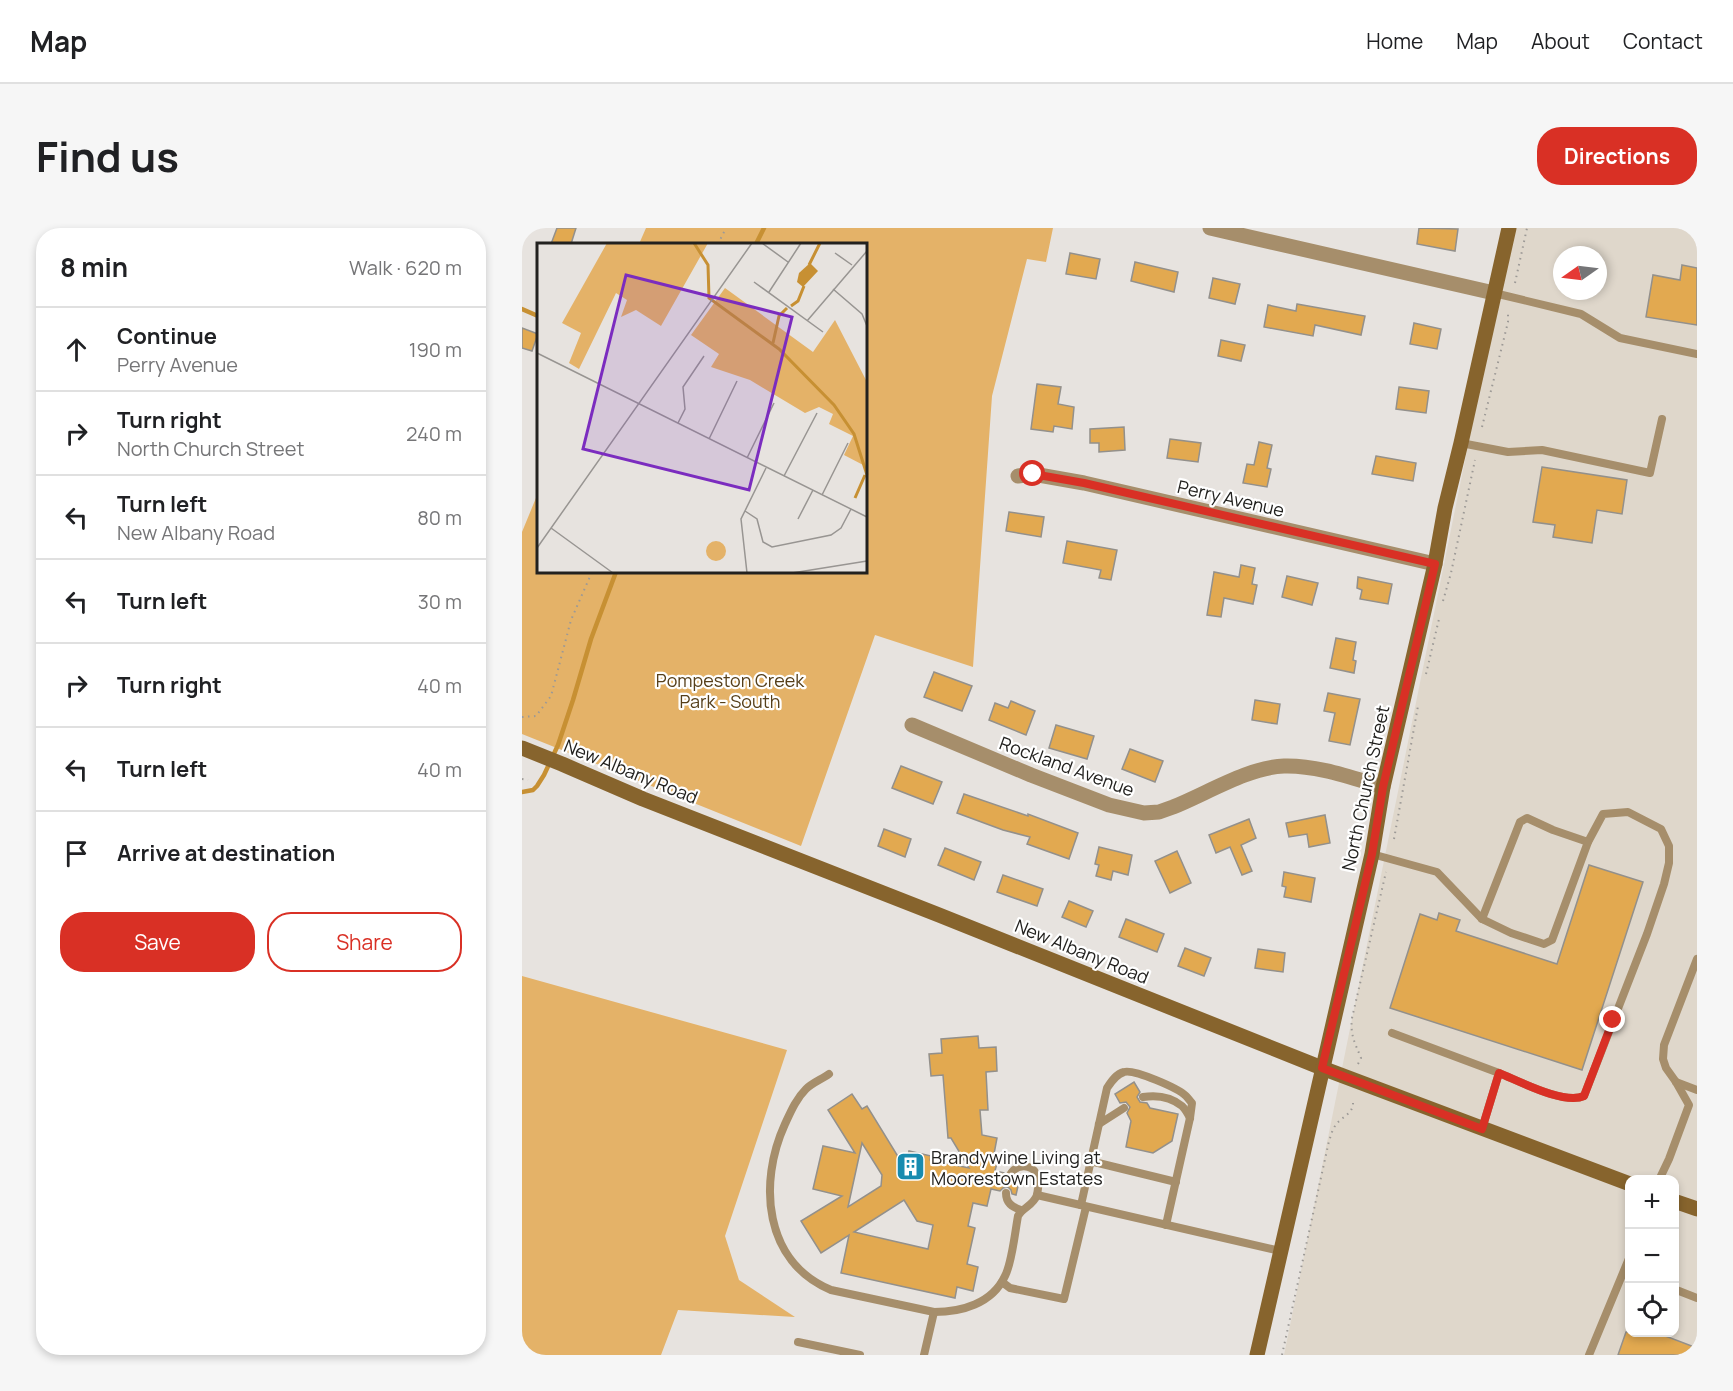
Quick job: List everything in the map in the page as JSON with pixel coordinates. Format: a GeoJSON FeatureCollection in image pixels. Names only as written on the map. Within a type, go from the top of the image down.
{"type":"FeatureCollection","features":[{"type":"Feature","properties":{"kind":"main road","name":"North Church Street"},"geometry":{"type":"LineString","coordinates":[[1257,1355],[1372,854],[1383,787],[1509,228]]}},
{"type":"Feature","properties":{"kind":"main road","name":"New Albany Road"},"geometry":{"type":"LineString","coordinates":[[522,748],[643,799],[1322,1068],[1625,1183]]}},
{"type":"Feature","properties":{"kind":"main road"},"geometry":{"type":"LineString","coordinates":[[1679,1203],[1697,1209]]}},
{"type":"Feature","properties":{"kind":"street"},"geometry":{"type":"LineString","coordinates":[[1210,228],[1494,293]]}},
{"type":"Feature","properties":{"kind":"street","name":"Perry Avenue"},"geometry":{"type":"LineString","coordinates":[[1018,476],[1033,474],[1084,483],[1435,564]]}},
{"type":"Feature","properties":{"kind":"street","name":"Rockland Avenue"},"geometry":{"type":"LineString","coordinates":[[912,725],[1070,791],[1109,805],[1144,813],[1159,812],[1173,807],[1252,772],[1282,766],[1326,771],[1383,787]]}},
{"type":"Feature","properties":{"kind":"lane"},"geometry":{"type":"LineString","coordinates":[[1494,293],[1581,314],[1620,338],[1697,354]]}},
{"type":"Feature","properties":{"kind":"lane"},"geometry":{"type":"LineString","coordinates":[[1461,443],[1508,452],[1542,450],[1650,473],[1662,419]]}},
{"type":"Feature","properties":{"kind":"lane"},"geometry":{"type":"LineString","coordinates":[[1372,854],[1437,872],[1482,919],[1511,933],[1544,944],[1552,940],[1588,842],[1603,814],[1628,812],[1661,829],[1669,846],[1669,863],[1664,884],[1629,982],[1584,1096],[1578,1099],[1556,1096],[1392,1033]]}},
{"type":"Feature","properties":{"kind":"lane"},"geometry":{"type":"LineString","coordinates":[[1482,919],[1520,822],[1527,818],[1588,842]]}},
{"type":"Feature","properties":{"kind":"lane"},"geometry":{"type":"LineString","coordinates":[[1661,1175],[1689,1105],[1666,1068],[1663,1059],[1664,1045],[1697,959]]}},
{"type":"Feature","properties":{"kind":"lane"},"geometry":{"type":"LineString","coordinates":[[1002,1282],[1010,1288],[1064,1299],[1090,1161],[1107,1088],[1115,1077],[1125,1071],[1171,1086],[1185,1095],[1192,1104],[1166,1225]]}},
{"type":"Feature","properties":{"kind":"lane"},"geometry":{"type":"LineString","coordinates":[[1482,1129],[1499,1073]]}},
{"type":"Feature","properties":{"kind":"lane"},"geometry":{"type":"LineString","coordinates":[[829,1074],[807,1088],[794,1105],[775,1148],[771,1164],[770,1202],[780,1239],[789,1258],[806,1276],[819,1285],[831,1290],[934,1312],[947,1312],[976,1306],[991,1295],[1006,1275],[1018,1216],[1021,1210],[1034,1202],[1036,1195],[1038,1176],[1032,1170],[1025,1166],[1018,1166],[1010,1175]]}},
{"type":"Feature","properties":{"kind":"lane"},"geometry":{"type":"LineString","coordinates":[[1676,1082],[1697,1090]]}},
{"type":"Feature","properties":{"kind":"lane"},"geometry":{"type":"LineString","coordinates":[[1143,1096],[1164,1097],[1182,1106],[1190,1118]]}},
{"type":"Feature","properties":{"kind":"lane"},"geometry":{"type":"LineString","coordinates":[[1099,1124],[1124,1108]]}},
{"type":"Feature","properties":{"kind":"lane"},"geometry":{"type":"LineString","coordinates":[[1090,1161],[1176,1182]]}},
{"type":"Feature","properties":{"kind":"lane"},"geometry":{"type":"LineString","coordinates":[[1005,1193],[1007,1201],[1021,1210]]}},
{"type":"Feature","properties":{"kind":"lane"},"geometry":{"type":"LineString","coordinates":[[1036,1195],[1280,1251]]}},
{"type":"Feature","properties":{"kind":"lane"},"geometry":{"type":"LineString","coordinates":[[1589,1355],[1625,1274]]}},
{"type":"Feature","properties":{"kind":"lane"},"geometry":{"type":"LineString","coordinates":[[1679,1291],[1697,1298]]}},
{"type":"Feature","properties":{"kind":"lane"},"geometry":{"type":"LineString","coordinates":[[924,1355],[934,1312]]}},
{"type":"Feature","properties":{"kind":"lane"},"geometry":{"type":"LineString","coordinates":[[798,1342],[860,1355]]}},
{"type":"Feature","properties":{"kind":"path"},"geometry":{"type":"LineString","coordinates":[[718,243],[726,228]]}},
{"type":"Feature","properties":{"kind":"path"},"geometry":{"type":"LineString","coordinates":[[1515,283],[1527,228]]}},
{"type":"Feature","properties":{"kind":"path"},"geometry":{"type":"LineString","coordinates":[[1482,427],[1508,322],[1508,312]]}},
{"type":"Feature","properties":{"kind":"path"},"geometry":{"type":"LineString","coordinates":[[1442,605],[1475,460]]}},
{"type":"Feature","properties":{"kind":"path"},"geometry":{"type":"LineString","coordinates":[[522,717],[536,716],[551,696],[571,620],[592,573]]}},
{"type":"Feature","properties":{"kind":"path"},"geometry":{"type":"LineString","coordinates":[[1426,675],[1440,615]]}},
{"type":"Feature","properties":{"kind":"path"},"geometry":{"type":"LineString","coordinates":[[1394,839],[1419,706]]}},
{"type":"Feature","properties":{"kind":"path"},"geometry":{"type":"LineString","coordinates":[[522,779],[528,780]]}},
{"type":"Feature","properties":{"kind":"path"},"geometry":{"type":"LineString","coordinates":[[1358,1064],[1360,1058],[1351,1030],[1352,1018],[1386,872]]}},
{"type":"Feature","properties":{"kind":"path"},"geometry":{"type":"LineString","coordinates":[[1282,1355],[1329,1141],[1334,1127],[1350,1113],[1353,1101]]}},
{"type":"Feature","properties":{"kind":"shaded area"},"geometry":{"type":"Polygon","coordinates":[[[1512,228],[1697,228],[1697,1355],[1284,1355],[1512,228]]]}},
{"type":"Feature","properties":{"kind":"green space","name":"Pompeston Creek Park - South"},"geometry":{"type":"Polygon","coordinates":[[[646,228],[1053,228],[1046,262],[1027,259],[992,396],[973,667],[875,635],[801,846],[522,734],[522,532],[537,495],[537,573],[867,573],[867,243],[639,243],[646,228]]]}},
{"type":"Feature","properties":{"kind":"green space"},"geometry":{"type":"Polygon","coordinates":[[[522,976],[787,1050],[725,1236],[739,1280],[795,1317],[678,1310],[661,1355],[522,1355],[522,976]]]}},
{"type":"Feature","properties":{"kind":"building"},"geometry":{"type":"Polygon","coordinates":[[[557,228],[576,228],[571,243],[551,243],[557,228]]]}},
{"type":"Feature","properties":{"kind":"building"},"geometry":{"type":"Polygon","coordinates":[[[1419,228],[1458,229],[1455,251],[1417,244],[1419,228]]]}},
{"type":"Feature","properties":{"kind":"building"},"geometry":{"type":"Polygon","coordinates":[[[1070,253],[1100,259],[1096,279],[1066,274],[1070,253]]]}},
{"type":"Feature","properties":{"kind":"building"},"geometry":{"type":"Polygon","coordinates":[[[1135,262],[1178,272],[1174,292],[1131,281],[1135,262]]]}},
{"type":"Feature","properties":{"kind":"building"},"geometry":{"type":"Polygon","coordinates":[[[1682,265],[1697,268],[1697,325],[1646,317],[1653,275],[1680,280],[1682,265]]]}},
{"type":"Feature","properties":{"kind":"building"},"geometry":{"type":"Polygon","coordinates":[[[1213,278],[1240,284],[1235,304],[1209,298],[1213,278]]]}},
{"type":"Feature","properties":{"kind":"building"},"geometry":{"type":"Polygon","coordinates":[[[1297,304],[1365,316],[1361,335],[1315,325],[1313,336],[1264,327],[1268,305],[1296,311],[1297,304]]]}},
{"type":"Feature","properties":{"kind":"building"},"geometry":{"type":"Polygon","coordinates":[[[1414,323],[1441,329],[1437,349],[1410,344],[1414,323]]]}},
{"type":"Feature","properties":{"kind":"building"},"geometry":{"type":"Polygon","coordinates":[[[522,328],[537,334],[532,351],[522,348],[522,328]]]}},
{"type":"Feature","properties":{"kind":"building"},"geometry":{"type":"Polygon","coordinates":[[[1221,340],[1245,345],[1241,361],[1218,356],[1221,340]]]}},
{"type":"Feature","properties":{"kind":"building"},"geometry":{"type":"Polygon","coordinates":[[[1037,384],[1061,387],[1058,404],[1074,407],[1072,429],[1054,426],[1053,432],[1031,429],[1037,384]]]}},
{"type":"Feature","properties":{"kind":"building"},"geometry":{"type":"Polygon","coordinates":[[[1399,387],[1429,391],[1426,413],[1396,409],[1399,387]]]}},
{"type":"Feature","properties":{"kind":"building"},"geometry":{"type":"Polygon","coordinates":[[[1124,427],[1125,450],[1099,452],[1099,443],[1090,443],[1090,429],[1124,427]]]}},
{"type":"Feature","properties":{"kind":"building"},"geometry":{"type":"Polygon","coordinates":[[[1170,439],[1201,443],[1198,462],[1167,458],[1170,439]]]}},
{"type":"Feature","properties":{"kind":"building"},"geometry":{"type":"Polygon","coordinates":[[[1259,442],[1272,445],[1267,468],[1271,469],[1267,487],[1243,483],[1247,464],[1254,465],[1259,442]]]}},
{"type":"Feature","properties":{"kind":"building"},"geometry":{"type":"Polygon","coordinates":[[[1376,456],[1416,463],[1413,481],[1372,474],[1376,456]]]}},
{"type":"Feature","properties":{"kind":"building"},"geometry":{"type":"Polygon","coordinates":[[[1542,467],[1627,480],[1622,514],[1597,510],[1592,543],[1553,537],[1555,525],[1533,522],[1542,467]]]}},
{"type":"Feature","properties":{"kind":"building"},"geometry":{"type":"Polygon","coordinates":[[[1009,512],[1044,517],[1041,537],[1006,531],[1009,512]]]}},
{"type":"Feature","properties":{"kind":"building"},"geometry":{"type":"Polygon","coordinates":[[[1067,541],[1117,550],[1111,580],[1099,578],[1101,570],[1063,563],[1067,541]]]}},
{"type":"Feature","properties":{"kind":"building"},"geometry":{"type":"Polygon","coordinates":[[[1241,565],[1255,568],[1252,584],[1257,585],[1253,604],[1224,598],[1221,617],[1207,615],[1214,572],[1239,577],[1241,565]]]}},
{"type":"Feature","properties":{"kind":"building"},"geometry":{"type":"Polygon","coordinates":[[[1287,576],[1318,583],[1312,605],[1282,597],[1287,576]]]}},
{"type":"Feature","properties":{"kind":"building"},"geometry":{"type":"Polygon","coordinates":[[[1358,577],[1392,584],[1388,604],[1360,599],[1362,590],[1357,588],[1358,577]]]}},
{"type":"Feature","properties":{"kind":"building"},"geometry":{"type":"Polygon","coordinates":[[[1336,638],[1356,642],[1353,660],[1356,661],[1354,673],[1330,668],[1336,638]]]}},
{"type":"Feature","properties":{"kind":"building"},"geometry":{"type":"Polygon","coordinates":[[[934,672],[972,686],[962,711],[924,697],[934,672]]]}},
{"type":"Feature","properties":{"kind":"building"},"geometry":{"type":"Polygon","coordinates":[[[1328,693],[1360,699],[1350,745],[1329,741],[1335,713],[1324,711],[1328,693]]]}},
{"type":"Feature","properties":{"kind":"building"},"geometry":{"type":"Polygon","coordinates":[[[1255,700],[1280,704],[1277,724],[1252,720],[1255,700]]]}},
{"type":"Feature","properties":{"kind":"building"},"geometry":{"type":"Polygon","coordinates":[[[1011,701],[1035,711],[1026,735],[989,720],[995,703],[1008,708],[1011,701]]]}},
{"type":"Feature","properties":{"kind":"building"},"geometry":{"type":"Polygon","coordinates":[[[1056,725],[1094,736],[1087,759],[1049,748],[1056,725]]]}},
{"type":"Feature","properties":{"kind":"building"},"geometry":{"type":"Polygon","coordinates":[[[1130,749],[1163,761],[1155,782],[1122,769],[1130,749]]]}},
{"type":"Feature","properties":{"kind":"building"},"geometry":{"type":"Polygon","coordinates":[[[901,766],[942,782],[933,804],[892,788],[901,766]]]}},
{"type":"Feature","properties":{"kind":"building"},"geometry":{"type":"Polygon","coordinates":[[[964,794],[1078,833],[1069,859],[1027,844],[1030,837],[957,813],[964,794]]]}},
{"type":"Feature","properties":{"kind":"building"},"geometry":{"type":"Polygon","coordinates":[[[1325,815],[1330,843],[1309,847],[1307,834],[1289,837],[1286,823],[1325,815]]]}},
{"type":"Feature","properties":{"kind":"building"},"geometry":{"type":"Polygon","coordinates":[[[1249,819],[1256,838],[1241,845],[1252,871],[1242,875],[1230,847],[1216,853],[1209,835],[1249,819]]]}},
{"type":"Feature","properties":{"kind":"building"},"geometry":{"type":"Polygon","coordinates":[[[884,829],[911,839],[905,857],[878,846],[884,829]]]}},
{"type":"Feature","properties":{"kind":"building"},"geometry":{"type":"Polygon","coordinates":[[[1099,847],[1132,855],[1128,875],[1113,871],[1111,880],[1096,876],[1099,865],[1095,864],[1099,847]]]}},
{"type":"Feature","properties":{"kind":"building"},"geometry":{"type":"Polygon","coordinates":[[[945,848],[981,862],[974,880],[938,865],[945,848]]]}},
{"type":"Feature","properties":{"kind":"building"},"geometry":{"type":"Polygon","coordinates":[[[1177,851],[1191,883],[1170,893],[1155,861],[1177,851]]]}},
{"type":"Feature","properties":{"kind":"building"},"geometry":{"type":"Polygon","coordinates":[[[1589,865],[1643,882],[1582,1070],[1390,1008],[1420,914],[1437,920],[1439,913],[1460,920],[1456,931],[1557,964],[1589,865]]]}},
{"type":"Feature","properties":{"kind":"building"},"geometry":{"type":"Polygon","coordinates":[[[1284,872],[1315,878],[1311,902],[1284,897],[1286,887],[1282,886],[1284,872]]]}},
{"type":"Feature","properties":{"kind":"building"},"geometry":{"type":"Polygon","coordinates":[[[1003,875],[1043,889],[1037,906],[997,892],[1003,875]]]}},
{"type":"Feature","properties":{"kind":"building"},"geometry":{"type":"Polygon","coordinates":[[[1069,901],[1093,911],[1086,927],[1062,917],[1069,901]]]}},
{"type":"Feature","properties":{"kind":"building"},"geometry":{"type":"Polygon","coordinates":[[[1126,919],[1164,934],[1157,952],[1119,937],[1126,919]]]}},
{"type":"Feature","properties":{"kind":"building"},"geometry":{"type":"Polygon","coordinates":[[[1185,948],[1211,958],[1204,976],[1178,966],[1185,948]]]}},
{"type":"Feature","properties":{"kind":"building"},"geometry":{"type":"Polygon","coordinates":[[[1258,949],[1285,953],[1283,972],[1255,968],[1258,949]]]}},
{"type":"Feature","properties":{"kind":"building","name":"Brandywine Living at Moorestown Estates"},"geometry":{"type":"Polygon","coordinates":[[[978,1036],[979,1048],[996,1047],[997,1071],[986,1072],[988,1110],[980,1110],[982,1135],[997,1138],[994,1154],[999,1155],[995,1171],[1004,1173],[1005,1178],[1009,1181],[1016,1176],[1020,1177],[1016,1195],[1012,1194],[1008,1187],[1000,1191],[991,1189],[987,1206],[973,1203],[968,1226],[975,1228],[967,1264],[978,1267],[973,1291],[957,1287],[955,1298],[841,1273],[849,1235],[821,1253],[801,1221],[842,1196],[813,1189],[823,1146],[855,1153],[828,1110],[852,1094],[862,1109],[867,1106],[905,1168],[909,1151],[931,1156],[930,1160],[969,1168],[951,1138],[948,1138],[943,1075],[931,1076],[929,1054],[942,1053],[941,1039],[978,1036]],[[862,1143],[848,1207],[881,1186],[882,1175],[862,1143]],[[904,1200],[854,1232],[928,1249],[933,1225],[917,1221],[904,1200]]]}},
{"type":"Feature","properties":{"kind":"building"},"geometry":{"type":"Polygon","coordinates":[[[1134,1082],[1140,1092],[1137,1097],[1140,1102],[1147,1103],[1150,1108],[1178,1114],[1172,1141],[1153,1153],[1126,1147],[1131,1121],[1127,1113],[1130,1107],[1126,1102],[1120,1103],[1115,1094],[1134,1082]]]}},
{"type":"Feature","properties":{"kind":"building"},"geometry":{"type":"Polygon","coordinates":[[[1625,1335],[1625,1337],[1668,1337],[1697,1348],[1697,1355],[1618,1355],[1625,1335]]]}},
{"type":"Feature","properties":{"kind":"waterway"},"geometry":{"type":"LineString","coordinates":[[756,243],[764,228]]}},
{"type":"Feature","properties":{"kind":"waterway"},"geometry":{"type":"LineString","coordinates":[[522,309],[537,316]]}},
{"type":"Feature","properties":{"kind":"waterway"},"geometry":{"type":"LineString","coordinates":[[522,792],[533,790],[537,786],[558,745],[591,639],[616,573]]}},
{"type":"Feature","properties":{"kind":"place","name":"Brandywine Living at Moorestown Estates"},"geometry":{"type":"Point","coordinates":[910,1167]}},
{"type":"Feature","properties":{"kind":"route"},"geometry":{"type":"LineString","coordinates":[[1033,474],[1084,483],[1435,564],[1383,787],[1372,854],[1322,1068],[1482,1129],[1499,1073],[1556,1096],[1568,1099],[1578,1099],[1584,1096],[1613,1020]]}}]}
